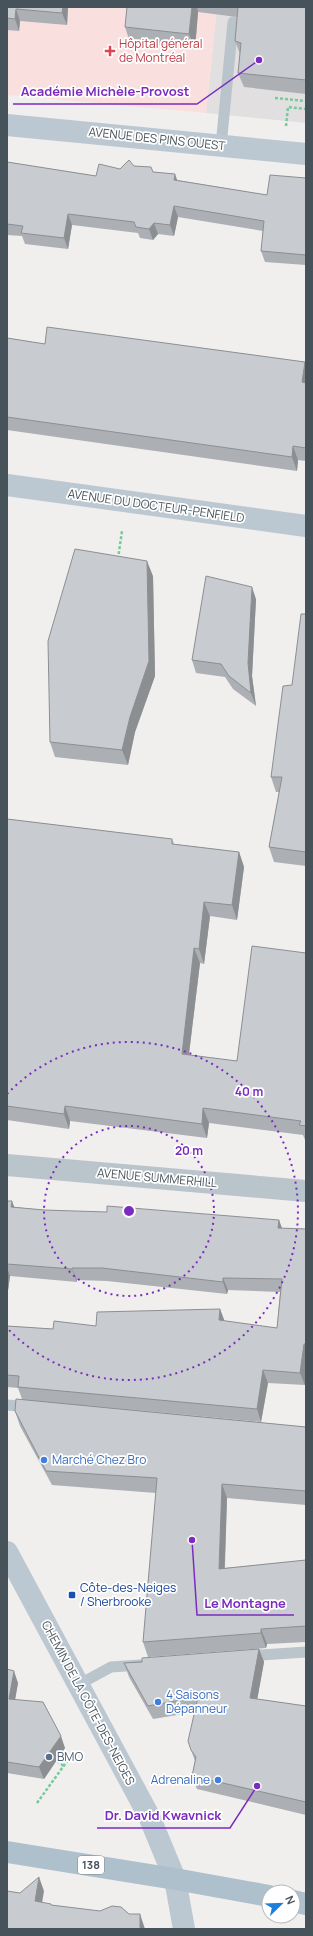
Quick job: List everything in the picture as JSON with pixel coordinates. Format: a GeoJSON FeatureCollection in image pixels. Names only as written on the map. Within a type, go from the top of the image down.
{"type":"FeatureCollection","features":[{"type":"Feature","properties":{"kind":"main road","name":"AVENUE DES PINS OUEST"},"geometry":{"type":"LineString","coordinates":[[7,125],[306,154]]}},
{"type":"Feature","properties":{"kind":"main road","name":"AVENUE DU DOCTEUR-PENFIELD"},"geometry":{"type":"LineString","coordinates":[[7,485],[306,526]]}},
{"type":"Feature","properties":{"kind":"main road","name":"CHEMIN DE LA CÔTE-DES-NEIGES"},"geometry":{"type":"LineString","coordinates":[[7,1552],[145,1808],[163,1847],[175,1879],[184,1929]]}},
{"type":"Feature","properties":{"kind":"main road","name":"138"},"geometry":{"type":"LineString","coordinates":[[7,1852],[261,1895]]}},
{"type":"Feature","properties":{"kind":"street","name":"AVENUE SUMMERHILL"},"geometry":{"type":"LineString","coordinates":[[7,1165],[306,1191]]}},
{"type":"Feature","properties":{"kind":"lane"},"geometry":{"type":"LineString","coordinates":[[221,146],[233,22]]}},
{"type":"Feature","properties":{"kind":"lane"},"geometry":{"type":"LineString","coordinates":[[7,1405],[42,1408]]}},
{"type":"Feature","properties":{"kind":"lane"},"geometry":{"type":"LineString","coordinates":[[236,1657],[306,1652]]}},
{"type":"Feature","properties":{"kind":"lane"},"geometry":{"type":"LineString","coordinates":[[78,1685],[111,1667],[150,1664]]}},
{"type":"Feature","properties":{"kind":"path"},"geometry":{"type":"LineString","coordinates":[[275,98],[306,101]]}},
{"type":"Feature","properties":{"kind":"path"},"geometry":{"type":"LineString","coordinates":[[286,126],[288,107],[306,109]]}},
{"type":"Feature","properties":{"kind":"path"},"geometry":{"type":"LineString","coordinates":[[117,562],[122,531]]}},
{"type":"Feature","properties":{"kind":"path"},"geometry":{"type":"LineString","coordinates":[[37,1803],[73,1753]]}},
{"type":"Feature","properties":{"kind":"path"},"geometry":{"type":"LineString","coordinates":[[57,1761],[64,1766]]}},
{"type":"Feature","properties":{"kind":"shaded area","name":"Hôpital général de Montréal"},"geometry":{"type":"Polygon","coordinates":[[[7,7],[217,7],[206,113],[7,95],[7,7]]]}},
{"type":"Feature","properties":{"kind":"shaded area"},"geometry":{"type":"Polygon","coordinates":[[[217,7],[306,7],[306,123],[206,113],[217,7]]]}},
{"type":"Feature","properties":{"kind":"building"},"geometry":{"type":"Polygon","coordinates":[[[7,7],[63,7],[62,13],[16,9],[15,19],[7,18],[7,7]]]}},
{"type":"Feature","properties":{"kind":"building"},"geometry":{"type":"Polygon","coordinates":[[[127,7],[192,7],[189,34],[125,27],[127,7]]]}},
{"type":"Feature","properties":{"kind":"building"},"geometry":{"type":"Polygon","coordinates":[[[238,7],[306,7],[306,80],[238,73],[241,43],[235,41],[238,7]]]}},
{"type":"Feature","properties":{"kind":"building"},"geometry":{"type":"Polygon","coordinates":[[[129,160],[134,166],[151,167],[153,172],[175,174],[174,180],[267,195],[270,175],[306,178],[306,255],[261,251],[264,221],[174,206],[170,225],[154,223],[149,229],[136,227],[134,222],[68,214],[64,238],[21,233],[23,226],[7,224],[7,162],[96,176],[99,164],[120,169],[129,160]]]}},
{"type":"Feature","properties":{"kind":"building"},"geometry":{"type":"Polygon","coordinates":[[[47,327],[305,362],[302,382],[306,383],[306,448],[293,446],[292,457],[7,417],[7,338],[45,344],[47,327]]]}},
{"type":"Feature","properties":{"kind":"building"},"geometry":{"type":"Polygon","coordinates":[[[75,549],[147,561],[149,661],[130,717],[122,750],[50,742],[48,641],[75,549]]]}},
{"type":"Feature","properties":{"kind":"building"},"geometry":{"type":"Polygon","coordinates":[[[206,576],[252,587],[248,663],[251,693],[229,676],[221,664],[192,660],[206,576]]]}},
{"type":"Feature","properties":{"kind":"building"},"geometry":{"type":"Polygon","coordinates":[[[301,614],[306,614],[306,852],[269,847],[282,777],[271,777],[283,686],[292,685],[301,614]]]}},
{"type":"Feature","properties":{"kind":"building"},"geometry":{"type":"Polygon","coordinates":[[[7,819],[172,839],[172,844],[239,852],[232,905],[204,902],[199,949],[194,948],[182,1054],[237,1061],[252,946],[306,953],[306,1126],[299,1125],[301,1121],[203,1108],[202,1124],[65,1106],[64,1114],[7,1106],[7,819]]]}},
{"type":"Feature","properties":{"kind":"building"},"geometry":{"type":"Polygon","coordinates":[[[7,1201],[12,1201],[11,1207],[44,1210],[107,1212],[107,1206],[279,1220],[278,1228],[306,1229],[306,1344],[304,1344],[300,1373],[263,1370],[257,1409],[18,1387],[19,1376],[7,1375],[7,1326],[53,1329],[54,1321],[96,1326],[97,1312],[220,1309],[219,1320],[277,1328],[282,1279],[223,1278],[223,1282],[102,1268],[72,1269],[7,1264],[7,1201]]]}},
{"type":"Feature","properties":{"kind":"building"},"geometry":{"type":"Polygon","coordinates":[[[16,1399],[306,1427],[306,1491],[222,1484],[219,1569],[306,1560],[306,1626],[261,1629],[261,1633],[143,1642],[157,1478],[46,1471],[15,1411],[16,1399]]]}},
{"type":"Feature","properties":{"kind":"building"},"geometry":{"type":"Polygon","coordinates":[[[259,1649],[250,1698],[306,1706],[306,1802],[192,1776],[196,1757],[191,1750],[188,1741],[198,1697],[148,1706],[124,1663],[142,1662],[142,1658],[259,1649]]]}},
{"type":"Feature","properties":{"kind":"building"},"geometry":{"type":"Polygon","coordinates":[[[7,1669],[14,1671],[9,1699],[43,1702],[61,1736],[39,1767],[7,1762],[7,1669]]]}},
{"type":"Feature","properties":{"kind":"building"},"geometry":{"type":"Polygon","coordinates":[[[39,1877],[35,1901],[51,1905],[100,1911],[112,1906],[121,1907],[129,1914],[140,1914],[140,1929],[7,1929],[7,1891],[20,1893],[39,1877]]]}},
{"type":"Feature","properties":{"kind":"place","name":"Hôpital général de Montréal"},"geometry":{"type":"Point","coordinates":[110,51]}},
{"type":"Feature","properties":{"kind":"place","name":"Académie Michèle-Provost"},"geometry":{"type":"Point","coordinates":[259,60]}},
{"type":"Feature","properties":{"kind":"place","name":"Marché Chez Bro"},"geometry":{"type":"Point","coordinates":[44,1460]}},
{"type":"Feature","properties":{"kind":"place","name":"Le Montagne"},"geometry":{"type":"Point","coordinates":[192,1540]}},
{"type":"Feature","properties":{"kind":"place","name":"Côte-des-Neiges / Sherbrooke"},"geometry":{"type":"Point","coordinates":[72,1595]}},
{"type":"Feature","properties":{"kind":"place","name":"4 Saisons Dépanneur"},"geometry":{"type":"Point","coordinates":[158,1702]}},
{"type":"Feature","properties":{"kind":"place","name":"BMO"},"geometry":{"type":"Point","coordinates":[49,1757]}},
{"type":"Feature","properties":{"kind":"place","name":"Adrenaline"},"geometry":{"type":"Point","coordinates":[218,1780]}},
{"type":"Feature","properties":{"kind":"place","name":"Dr. David Kwavnick"},"geometry":{"type":"Point","coordinates":[257,1786]}}]}
